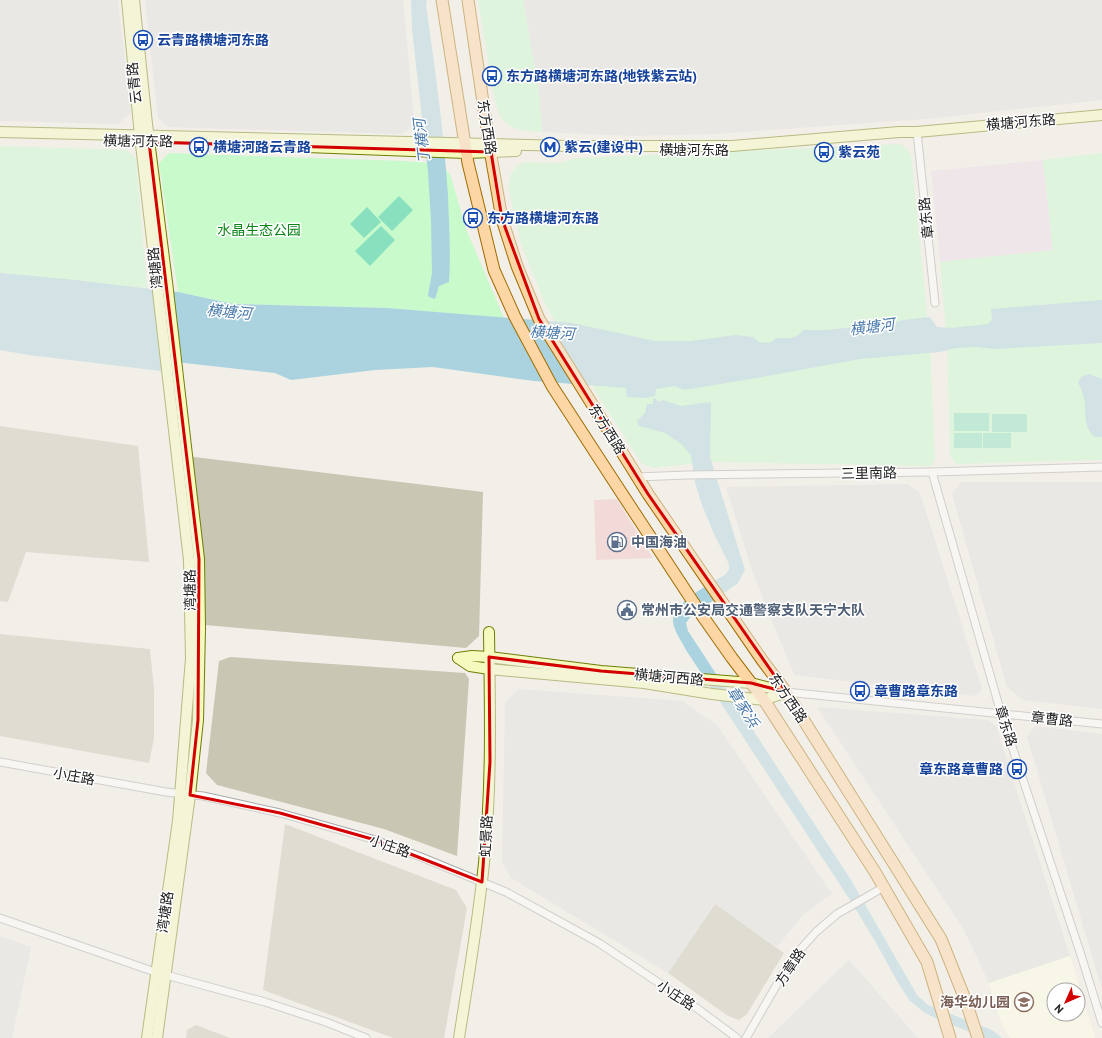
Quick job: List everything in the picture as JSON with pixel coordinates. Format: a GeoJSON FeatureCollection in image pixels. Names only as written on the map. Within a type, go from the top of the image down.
{"type":"FeatureCollection","features":[{"type":"Feature","properties":{"kind":"main road","name":"东方西路"},"geometry":{"type":"LineString","coordinates":[[442,0],[466,148],[494,270],[515,317],[552,386],[701,614],[764,700],[884,888],[927,962],[948,1034]]}},
{"type":"Feature","properties":{"kind":"main road","name":"东方西路"},"geometry":{"type":"LineString","coordinates":[[468,0],[502,219],[518,266],[539,319],[637,477],[708,583],[786,692],[941,939],[973,1020],[978,1038]]}},
{"type":"Feature","properties":{"kind":"street","name":"云青路"},"geometry":{"type":"LineString","coordinates":[[127,0],[145,139]]}},
{"type":"Feature","properties":{"kind":"street","name":"云青路"},"geometry":{"type":"LineString","coordinates":[[134,0],[145,139]]}},
{"type":"Feature","properties":{"kind":"street","name":"横塘河东路"},"geometry":{"type":"LineString","coordinates":[[0,132],[145,139],[446,148],[731,150],[900,137],[917,132],[1102,115]]}},
{"type":"Feature","properties":{"kind":"street","name":"章东路"},"geometry":{"type":"LineString","coordinates":[[917,132],[935,303]]}},
{"type":"Feature","properties":{"kind":"street","name":"横塘河东路"},"geometry":{"type":"LineString","coordinates":[[0,139],[145,139]]}},
{"type":"Feature","properties":{"kind":"street","name":"湾塘路"},"geometry":{"type":"LineString","coordinates":[[145,139],[162,282],[167,373],[189,560],[191,658],[185,794],[178,820],[160,974],[147,1038]]}},
{"type":"Feature","properties":{"kind":"street"},"geometry":{"type":"LineString","coordinates":[[162,282],[177,374],[199,559],[200,628],[198,720],[185,794]]}},
{"type":"Feature","properties":{"kind":"street","name":"三里南路"},"geometry":{"type":"LineString","coordinates":[[637,477],[687,474],[717,475],[932,472],[1102,467]]}},
{"type":"Feature","properties":{"kind":"street","name":"章东路"},"geometry":{"type":"LineString","coordinates":[[932,472],[1001,713],[1102,1023]]}},
{"type":"Feature","properties":{"kind":"street","name":"虹景路"},"geometry":{"type":"LineString","coordinates":[[459,1038],[476,937],[482,882],[490,762],[489,632]]}},
{"type":"Feature","properties":{"kind":"street","name":"横塘河西路"},"geometry":{"type":"LineString","coordinates":[[472,656],[489,657],[601,671],[723,681],[751,684],[786,692],[764,700],[712,694],[644,683],[489,669],[470,666],[458,658],[472,656]]}},
{"type":"Feature","properties":{"kind":"street","name":"章曹路"},"geometry":{"type":"LineString","coordinates":[[786,692],[1102,724]]}},
{"type":"Feature","properties":{"kind":"street","name":"小庄路"},"geometry":{"type":"LineString","coordinates":[[0,762],[158,791],[203,796],[280,813],[372,839],[421,857],[506,892],[599,944],[698,1009],[737,1038]]}},
{"type":"Feature","properties":{"kind":"street","name":"方章路"},"geometry":{"type":"LineString","coordinates":[[746,1038],[783,974],[798,952],[816,932],[837,914],[884,888]]}},
{"type":"Feature","properties":{"kind":"street"},"geometry":{"type":"LineString","coordinates":[[0,918],[160,974],[265,1002],[326,1022],[366,1038]]}},
{"type":"Feature","properties":{"kind":"street"},"geometry":{"type":"LineString","coordinates":[[157,1038],[160,974]]}},
{"type":"Feature","properties":{"kind":"highlighted area"},"geometry":{"type":"Polygon","coordinates":[[[149,142],[491,152],[502,219],[539,319],[648,494],[786,692],[751,683],[601,671],[489,657],[490,762],[482,882],[372,839],[280,813],[190,795],[198,720],[199,559],[149,142]]]}},
{"type":"Feature","properties":{"kind":"shaded area"},"geometry":{"type":"Polygon","coordinates":[[[0,0],[118,0],[131,113],[118,124],[0,121],[0,0]]]}},
{"type":"Feature","properties":{"kind":"shaded area"},"geometry":{"type":"Polygon","coordinates":[[[145,0],[403,0],[414,120],[410,128],[401,134],[168,127],[158,118],[145,0]]]}},
{"type":"Feature","properties":{"kind":"shaded area","name":"紫云苑"},"geometry":{"type":"Polygon","coordinates":[[[523,0],[1102,0],[1102,100],[925,119],[714,134],[632,136],[542,132],[539,91],[523,0]]]}},
{"type":"Feature","properties":{"kind":"shaded area"},"geometry":{"type":"Polygon","coordinates":[[[1043,160],[1053,250],[940,262],[931,171],[1043,160]]]}},
{"type":"Feature","properties":{"kind":"shaded area"},"geometry":{"type":"Polygon","coordinates":[[[0,426],[138,446],[149,562],[26,552],[8,602],[0,601],[0,426]]]}},
{"type":"Feature","properties":{"kind":"shaded area"},"geometry":{"type":"Polygon","coordinates":[[[186,456],[483,492],[479,636],[466,648],[205,625],[189,610],[180,466],[186,456]]]}},
{"type":"Feature","properties":{"kind":"shaded area"},"geometry":{"type":"Polygon","coordinates":[[[961,482],[1102,482],[1102,709],[1023,700],[1007,687],[952,494],[961,482]]]}},
{"type":"Feature","properties":{"kind":"shaded area"},"geometry":{"type":"Polygon","coordinates":[[[908,484],[920,493],[982,689],[976,696],[794,675],[753,573],[726,487],[908,484]]]}},
{"type":"Feature","properties":{"kind":"shaded area"},"geometry":{"type":"Polygon","coordinates":[[[617,499],[653,558],[596,560],[594,500],[617,499]]]}},
{"type":"Feature","properties":{"kind":"shaded area"},"geometry":{"type":"Polygon","coordinates":[[[0,634],[150,649],[154,689],[154,738],[149,763],[0,736],[0,634]]]}},
{"type":"Feature","properties":{"kind":"shaded area"},"geometry":{"type":"Polygon","coordinates":[[[230,657],[465,673],[469,679],[457,856],[384,829],[217,785],[206,773],[219,661],[230,657]]]}},
{"type":"Feature","properties":{"kind":"shaded area"},"geometry":{"type":"Polygon","coordinates":[[[518,689],[682,701],[717,725],[832,894],[804,914],[777,947],[714,904],[668,973],[511,878],[502,861],[505,703],[518,689]]]}},
{"type":"Feature","properties":{"kind":"shaded area"},"geometry":{"type":"Polygon","coordinates":[[[817,707],[988,720],[996,726],[1070,956],[989,983],[964,930],[817,707]]]}},
{"type":"Feature","properties":{"kind":"shaded area"},"geometry":{"type":"Polygon","coordinates":[[[1035,726],[1102,734],[1102,989],[1027,737],[1035,726]]]}},
{"type":"Feature","properties":{"kind":"shaded area"},"geometry":{"type":"Polygon","coordinates":[[[285,824],[456,890],[467,908],[444,1038],[393,1038],[263,990],[285,824]]]}},
{"type":"Feature","properties":{"kind":"shaded area"},"geometry":{"type":"Polygon","coordinates":[[[715,904],[784,953],[747,1014],[739,1020],[728,1016],[668,973],[715,904]]]}},
{"type":"Feature","properties":{"kind":"shaded area"},"geometry":{"type":"Polygon","coordinates":[[[0,936],[31,947],[12,1038],[0,1038],[0,936]]]}},
{"type":"Feature","properties":{"kind":"shaded area","name":"海华幼儿园"},"geometry":{"type":"Polygon","coordinates":[[[1070,956],[1078,982],[1046,982],[1046,1022],[1086,1022],[1086,1008],[1095,1038],[1010,1038],[1001,1022],[989,983],[1070,956]]]}},
{"type":"Feature","properties":{"kind":"shaded area"},"geometry":{"type":"Polygon","coordinates":[[[849,960],[918,1038],[768,1038],[849,960]]]}},
{"type":"Feature","properties":{"kind":"shaded area"},"geometry":{"type":"Polygon","coordinates":[[[196,1025],[230,1038],[186,1038],[187,1030],[196,1025]]]}},
{"type":"Feature","properties":{"kind":"green space"},"geometry":{"type":"Polygon","coordinates":[[[478,0],[523,0],[539,91],[542,132],[519,130],[509,125],[500,116],[495,101],[478,0]]]}},
{"type":"Feature","properties":{"kind":"green space"},"geometry":{"type":"Polygon","coordinates":[[[901,144],[911,154],[930,344],[935,461],[930,466],[708,462],[654,468],[642,464],[597,394],[545,304],[521,244],[508,186],[511,174],[518,165],[525,162],[559,163],[577,158],[901,144]]]}},
{"type":"Feature","properties":{"kind":"green space"},"geometry":{"type":"Polygon","coordinates":[[[0,146],[127,150],[136,159],[147,288],[0,273],[0,146]]]}},
{"type":"Feature","properties":{"kind":"green space","name":"水晶生态公园"},"geometry":{"type":"Polygon","coordinates":[[[169,153],[405,161],[433,163],[442,166],[450,174],[466,229],[504,318],[387,308],[233,304],[178,292],[159,163],[169,153]]]}},
{"type":"Feature","properties":{"kind":"green space"},"geometry":{"type":"Polygon","coordinates":[[[1102,153],[1102,460],[956,464],[950,456],[947,343],[940,262],[1053,250],[1043,160],[1102,153]]]}},
{"type":"Feature","properties":{"kind":"green space"},"geometry":{"type":"Polygon","coordinates":[[[399,196],[413,210],[392,231],[378,217],[399,196]]]}},
{"type":"Feature","properties":{"kind":"green space"},"geometry":{"type":"Polygon","coordinates":[[[367,207],[381,222],[364,238],[350,224],[367,207]]]}},
{"type":"Feature","properties":{"kind":"green space"},"geometry":{"type":"Polygon","coordinates":[[[381,226],[395,240],[370,266],[355,251],[381,226]]]}},
{"type":"Feature","properties":{"kind":"green space"},"geometry":{"type":"Polygon","coordinates":[[[954,413],[989,413],[989,431],[954,431],[954,413]]]}},
{"type":"Feature","properties":{"kind":"green space"},"geometry":{"type":"Polygon","coordinates":[[[992,414],[1027,414],[1027,432],[992,432],[992,414]]]}},
{"type":"Feature","properties":{"kind":"green space"},"geometry":{"type":"Polygon","coordinates":[[[954,433],[982,433],[982,448],[954,448],[954,433]]]}},
{"type":"Feature","properties":{"kind":"green space"},"geometry":{"type":"Polygon","coordinates":[[[983,433],[1011,433],[1011,448],[983,448],[983,433]]]}},
{"type":"Feature","properties":{"kind":"water"},"geometry":{"type":"Polygon","coordinates":[[[411,0],[427,0],[426,5],[439,100],[448,196],[450,239],[449,282],[439,286],[435,299],[429,297],[428,295],[432,273],[431,220],[428,172],[412,29],[411,0]]]}},
{"type":"Feature","properties":{"kind":"water","name":"横塘河"},"geometry":{"type":"Polygon","coordinates":[[[0,273],[178,292],[233,304],[387,308],[572,323],[655,341],[691,341],[736,335],[753,337],[759,342],[770,343],[776,338],[795,337],[803,330],[825,330],[889,324],[903,320],[930,317],[937,327],[951,328],[988,324],[992,320],[991,309],[1102,300],[1102,343],[995,349],[976,347],[956,348],[940,352],[860,359],[684,390],[675,386],[656,389],[655,396],[645,398],[627,397],[626,388],[534,381],[433,367],[375,370],[291,380],[275,373],[176,362],[161,371],[29,355],[0,350],[0,273]]]}},
{"type":"Feature","properties":{"kind":"water"},"geometry":{"type":"Polygon","coordinates":[[[1089,374],[1102,379],[1102,437],[1095,437],[1088,428],[1084,396],[1078,382],[1081,377],[1089,374]]]}},
{"type":"Feature","properties":{"kind":"water"},"geometry":{"type":"Polygon","coordinates":[[[656,398],[658,402],[663,400],[681,406],[711,402],[710,457],[745,570],[738,583],[691,616],[686,623],[688,631],[851,880],[917,995],[928,1005],[992,1030],[1002,1038],[985,1038],[942,1021],[925,1013],[910,1001],[850,900],[678,636],[673,622],[674,615],[678,608],[694,594],[726,574],[729,569],[729,564],[702,505],[695,482],[691,455],[681,444],[665,433],[639,426],[637,421],[645,413],[647,404],[653,404],[653,399],[656,398]]]}},
{"type":"Feature","properties":{"kind":"place","name":"云青路横塘河东路"},"geometry":{"type":"Point","coordinates":[143,40]}},
{"type":"Feature","properties":{"kind":"place","name":"东方路横塘河东路(地铁紫云站)"},"geometry":{"type":"Point","coordinates":[492,76]}},
{"type":"Feature","properties":{"kind":"place","name":"横塘河路云青路"},"geometry":{"type":"Point","coordinates":[199,147]}},
{"type":"Feature","properties":{"kind":"place","name":"紫云(建设中)"},"geometry":{"type":"Point","coordinates":[550,147]}},
{"type":"Feature","properties":{"kind":"place","name":"紫云苑"},"geometry":{"type":"Point","coordinates":[824,152]}},
{"type":"Feature","properties":{"kind":"place","name":"东方路横塘河东路"},"geometry":{"type":"Point","coordinates":[473,218]}},
{"type":"Feature","properties":{"kind":"place","name":"中国海油"},"geometry":{"type":"Point","coordinates":[617,542]}},
{"type":"Feature","properties":{"kind":"place","name":"常州市公安局交通警察支队天宁大队"},"geometry":{"type":"Point","coordinates":[627,610]}},
{"type":"Feature","properties":{"kind":"place","name":"章曹路章东路"},"geometry":{"type":"Point","coordinates":[860,691]}},
{"type":"Feature","properties":{"kind":"place","name":"章东路章曹路"},"geometry":{"type":"Point","coordinates":[1017,769]}},
{"type":"Feature","properties":{"kind":"place","name":"海华幼儿园"},"geometry":{"type":"Point","coordinates":[1024,1002]}},
{"type":"Feature","properties":{"kind":"water label","name":"丁横河"},"geometry":{"type":"Point","coordinates":[422,141]}},
{"type":"Feature","properties":{"kind":"water label","name":"章家浜"},"geometry":{"type":"Point","coordinates":[743,707]}}]}
